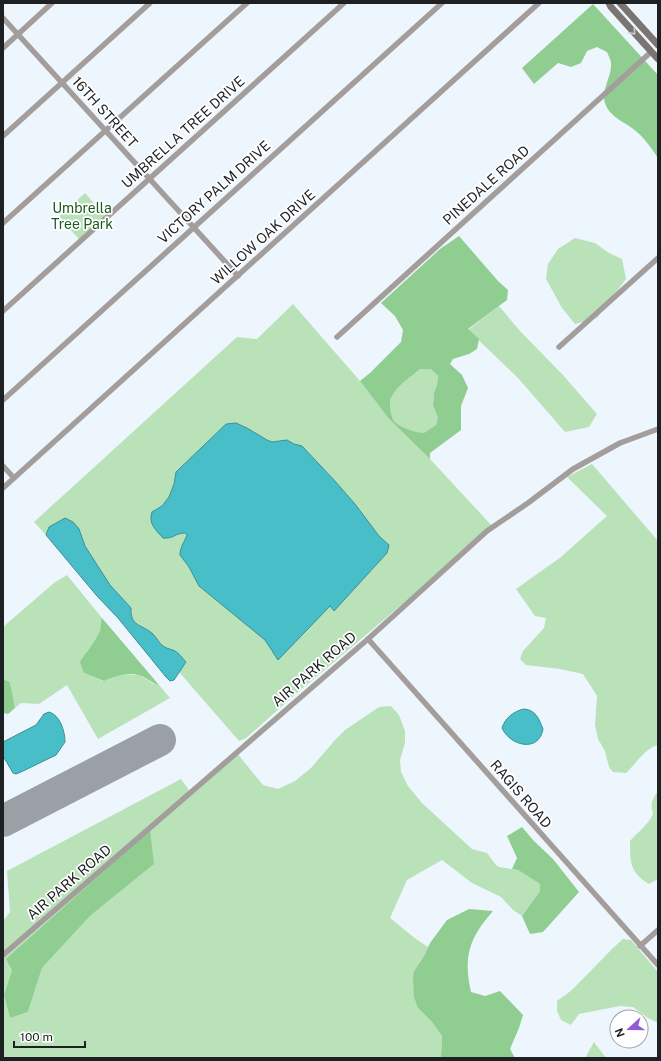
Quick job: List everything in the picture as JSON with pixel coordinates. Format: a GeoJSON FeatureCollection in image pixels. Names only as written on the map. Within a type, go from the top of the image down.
{"type":"FeatureCollection","features":[{"type":"Feature","properties":{"kind":"main road"},"geometry":{"type":"LineString","coordinates":[[609,3],[658,59]]}},
{"type":"Feature","properties":{"kind":"main road"},"geometry":{"type":"LineString","coordinates":[[620,3],[658,45]]}},
{"type":"Feature","properties":{"kind":"street"},"geometry":{"type":"LineString","coordinates":[[3,48],[52,3]]}},
{"type":"Feature","properties":{"kind":"street"},"geometry":{"type":"LineString","coordinates":[[3,136],[150,3]]}},
{"type":"Feature","properties":{"kind":"street"},"geometry":{"type":"LineString","coordinates":[[3,223],[247,3]]}},
{"type":"Feature","properties":{"kind":"street","name":"UMBRELLA TREE DRIVE"},"geometry":{"type":"LineString","coordinates":[[3,311],[344,3]]}},
{"type":"Feature","properties":{"kind":"street","name":"VICTORY PALM DRIVE"},"geometry":{"type":"LineString","coordinates":[[3,400],[442,3]]}},
{"type":"Feature","properties":{"kind":"street","name":"WILLOW OAK DRIVE"},"geometry":{"type":"LineString","coordinates":[[3,488],[539,3]]}},
{"type":"Feature","properties":{"kind":"street","name":"16TH STREET"},"geometry":{"type":"LineString","coordinates":[[3,18],[238,276]]}},
{"type":"Feature","properties":{"kind":"street","name":"PINEDALE ROAD"},"geometry":{"type":"LineString","coordinates":[[337,336],[651,52]]}},
{"type":"Feature","properties":{"kind":"street"},"geometry":{"type":"LineString","coordinates":[[559,347],[658,258]]}},
{"type":"Feature","properties":{"kind":"street","name":"AIR PARK ROAD"},"geometry":{"type":"LineString","coordinates":[[3,955],[368,638],[487,531],[574,469],[620,443],[658,429]]}},
{"type":"Feature","properties":{"kind":"street"},"geometry":{"type":"LineString","coordinates":[[3,466],[14,478]]}},
{"type":"Feature","properties":{"kind":"street","name":"RAGIS ROAD"},"geometry":{"type":"LineString","coordinates":[[368,638],[658,965]]}},
{"type":"Feature","properties":{"kind":"street"},"geometry":{"type":"LineString","coordinates":[[640,946],[658,930]]}},
{"type":"Feature","properties":{"kind":"green space"},"geometry":{"type":"Polygon","coordinates":[[[593,4],[658,75],[658,158],[648,144],[633,128],[614,116],[607,108],[604,93],[610,73],[611,63],[607,52],[597,47],[587,51],[581,63],[571,67],[558,63],[534,84],[522,68],[593,4]]]}},
{"type":"Feature","properties":{"kind":"green space","name":"Umbrella Tree Park"},"geometry":{"type":"Polygon","coordinates":[[[85,193],[105,216],[79,239],[59,217],[85,193]]]}},
{"type":"Feature","properties":{"kind":"green space"},"geometry":{"type":"Polygon","coordinates":[[[459,236],[498,281],[508,290],[507,300],[468,329],[479,339],[477,349],[469,354],[453,359],[450,364],[462,375],[468,388],[461,406],[461,430],[430,453],[430,459],[389,419],[360,381],[401,342],[403,330],[395,316],[381,303],[440,249],[459,236]],[[420,369],[400,386],[393,394],[390,401],[391,414],[395,422],[405,428],[421,433],[424,433],[436,425],[438,418],[433,405],[438,376],[431,369],[420,369]]]}},
{"type":"Feature","properties":{"kind":"green space"},"geometry":{"type":"Polygon","coordinates":[[[575,238],[595,243],[609,253],[622,259],[626,279],[597,318],[575,324],[562,308],[546,279],[548,264],[558,249],[575,238]]]}},
{"type":"Feature","properties":{"kind":"green space"},"geometry":{"type":"Polygon","coordinates":[[[293,304],[360,381],[389,419],[430,459],[493,527],[298,692],[246,738],[239,741],[179,672],[186,663],[179,655],[175,651],[163,646],[153,634],[132,619],[131,608],[110,585],[85,546],[80,532],[73,523],[49,527],[46,535],[34,522],[237,337],[257,339],[293,304]],[[236,423],[226,424],[176,472],[174,484],[169,497],[162,506],[152,512],[170,538],[178,533],[185,533],[187,535],[180,555],[189,567],[199,586],[265,640],[272,652],[330,606],[333,611],[387,553],[389,545],[379,536],[355,504],[334,480],[302,446],[293,444],[287,440],[272,442],[236,423]]]}},
{"type":"Feature","properties":{"kind":"green space"},"geometry":{"type":"Polygon","coordinates":[[[499,306],[520,331],[562,374],[597,414],[589,427],[565,432],[518,378],[468,330],[499,306]]]}},
{"type":"Feature","properties":{"kind":"green space"},"geometry":{"type":"Polygon","coordinates":[[[420,369],[431,369],[438,376],[433,405],[438,418],[436,425],[424,434],[409,430],[395,422],[391,414],[390,407],[391,398],[396,390],[420,369]]]}},
{"type":"Feature","properties":{"kind":"green space"},"geometry":{"type":"Polygon","coordinates":[[[592,464],[658,541],[658,745],[649,749],[626,773],[613,772],[609,767],[605,751],[598,739],[595,725],[597,696],[583,674],[560,669],[526,665],[520,659],[523,651],[544,628],[546,618],[535,616],[516,589],[561,557],[607,516],[567,477],[592,464]]]}},
{"type":"Feature","properties":{"kind":"green space"},"geometry":{"type":"Polygon","coordinates":[[[67,575],[102,618],[101,631],[95,643],[87,651],[84,673],[103,681],[119,674],[140,675],[152,683],[159,685],[170,698],[98,739],[67,685],[39,704],[21,703],[15,708],[10,682],[3,679],[3,627],[54,583],[67,575]]]}},
{"type":"Feature","properties":{"kind":"green space"},"geometry":{"type":"Polygon","coordinates":[[[102,618],[159,685],[142,676],[132,674],[112,677],[104,681],[84,673],[80,662],[99,633],[102,618]]]}},
{"type":"Feature","properties":{"kind":"green space"},"geometry":{"type":"Polygon","coordinates":[[[3,679],[10,682],[15,708],[8,714],[3,713],[3,679]]]}},
{"type":"Feature","properties":{"kind":"green space"},"geometry":{"type":"Polygon","coordinates":[[[391,706],[399,715],[405,731],[405,743],[400,760],[401,772],[408,786],[422,803],[472,849],[487,853],[499,867],[518,870],[540,884],[540,891],[522,916],[513,910],[501,897],[472,883],[442,860],[407,880],[390,918],[428,947],[414,971],[418,1008],[432,1022],[442,1036],[441,1058],[3,1058],[3,921],[10,912],[7,871],[181,779],[191,793],[236,752],[263,785],[278,789],[295,781],[311,768],[345,730],[379,707],[391,706]],[[154,864],[12,970],[4,995],[10,1018],[28,1012],[42,968],[90,916],[154,864]]]}},
{"type":"Feature","properties":{"kind":"green space"},"geometry":{"type":"Polygon","coordinates":[[[658,791],[658,879],[649,884],[638,876],[632,866],[630,841],[651,818],[653,814],[652,802],[658,791]]]}},
{"type":"Feature","properties":{"kind":"green space"},"geometry":{"type":"Polygon","coordinates":[[[522,827],[553,859],[579,892],[543,932],[530,934],[522,916],[540,891],[540,884],[518,870],[512,869],[517,858],[507,836],[522,827]]]}},
{"type":"Feature","properties":{"kind":"green space"},"geometry":{"type":"Polygon","coordinates":[[[150,830],[154,864],[90,916],[42,968],[28,1012],[10,1018],[4,995],[12,970],[6,959],[150,830]]]}},
{"type":"Feature","properties":{"kind":"green space"},"geometry":{"type":"Polygon","coordinates":[[[469,909],[493,911],[478,930],[470,948],[468,968],[471,992],[485,996],[500,991],[523,1015],[510,1049],[515,1058],[441,1058],[442,1036],[432,1022],[418,1008],[414,997],[414,971],[424,956],[430,943],[447,920],[469,909]]]}},
{"type":"Feature","properties":{"kind":"green space"},"geometry":{"type":"Polygon","coordinates":[[[623,939],[631,940],[658,972],[658,1023],[649,1018],[649,1009],[636,1009],[633,1007],[620,1006],[579,1014],[571,1025],[561,1020],[557,1011],[557,1001],[572,990],[623,939]]]}},
{"type":"Feature","properties":{"kind":"green space"},"geometry":{"type":"Polygon","coordinates":[[[594,1042],[606,1058],[585,1058],[594,1042]]]}},
{"type":"Feature","properties":{"kind":"water"},"geometry":{"type":"Polygon","coordinates":[[[236,423],[272,442],[287,440],[302,446],[334,480],[355,504],[379,536],[389,545],[387,553],[334,611],[330,606],[278,660],[265,640],[199,586],[189,567],[180,555],[181,547],[187,535],[182,533],[170,538],[163,538],[153,526],[151,520],[152,512],[162,506],[169,497],[174,484],[176,472],[226,424],[236,423]]]}},
{"type":"Feature","properties":{"kind":"water"},"geometry":{"type":"Polygon","coordinates":[[[65,518],[73,522],[79,529],[85,546],[110,585],[131,608],[132,619],[153,634],[163,646],[174,650],[186,662],[174,680],[170,681],[166,677],[118,618],[97,596],[46,535],[49,527],[65,518]]]}},
{"type":"Feature","properties":{"kind":"water"},"geometry":{"type":"Polygon","coordinates":[[[524,709],[534,713],[543,729],[536,742],[530,744],[517,743],[506,734],[502,728],[505,721],[510,716],[517,711],[524,709]]]}},
{"type":"Feature","properties":{"kind":"water"},"geometry":{"type":"Polygon","coordinates":[[[49,712],[56,716],[59,720],[64,733],[65,742],[56,755],[21,772],[16,774],[13,773],[3,756],[3,742],[36,725],[44,714],[49,712]]]}},
{"type":"Feature","properties":{"kind":"runway"},"geometry":{"type":"LineString","coordinates":[[3,821],[160,740]]}}]}
